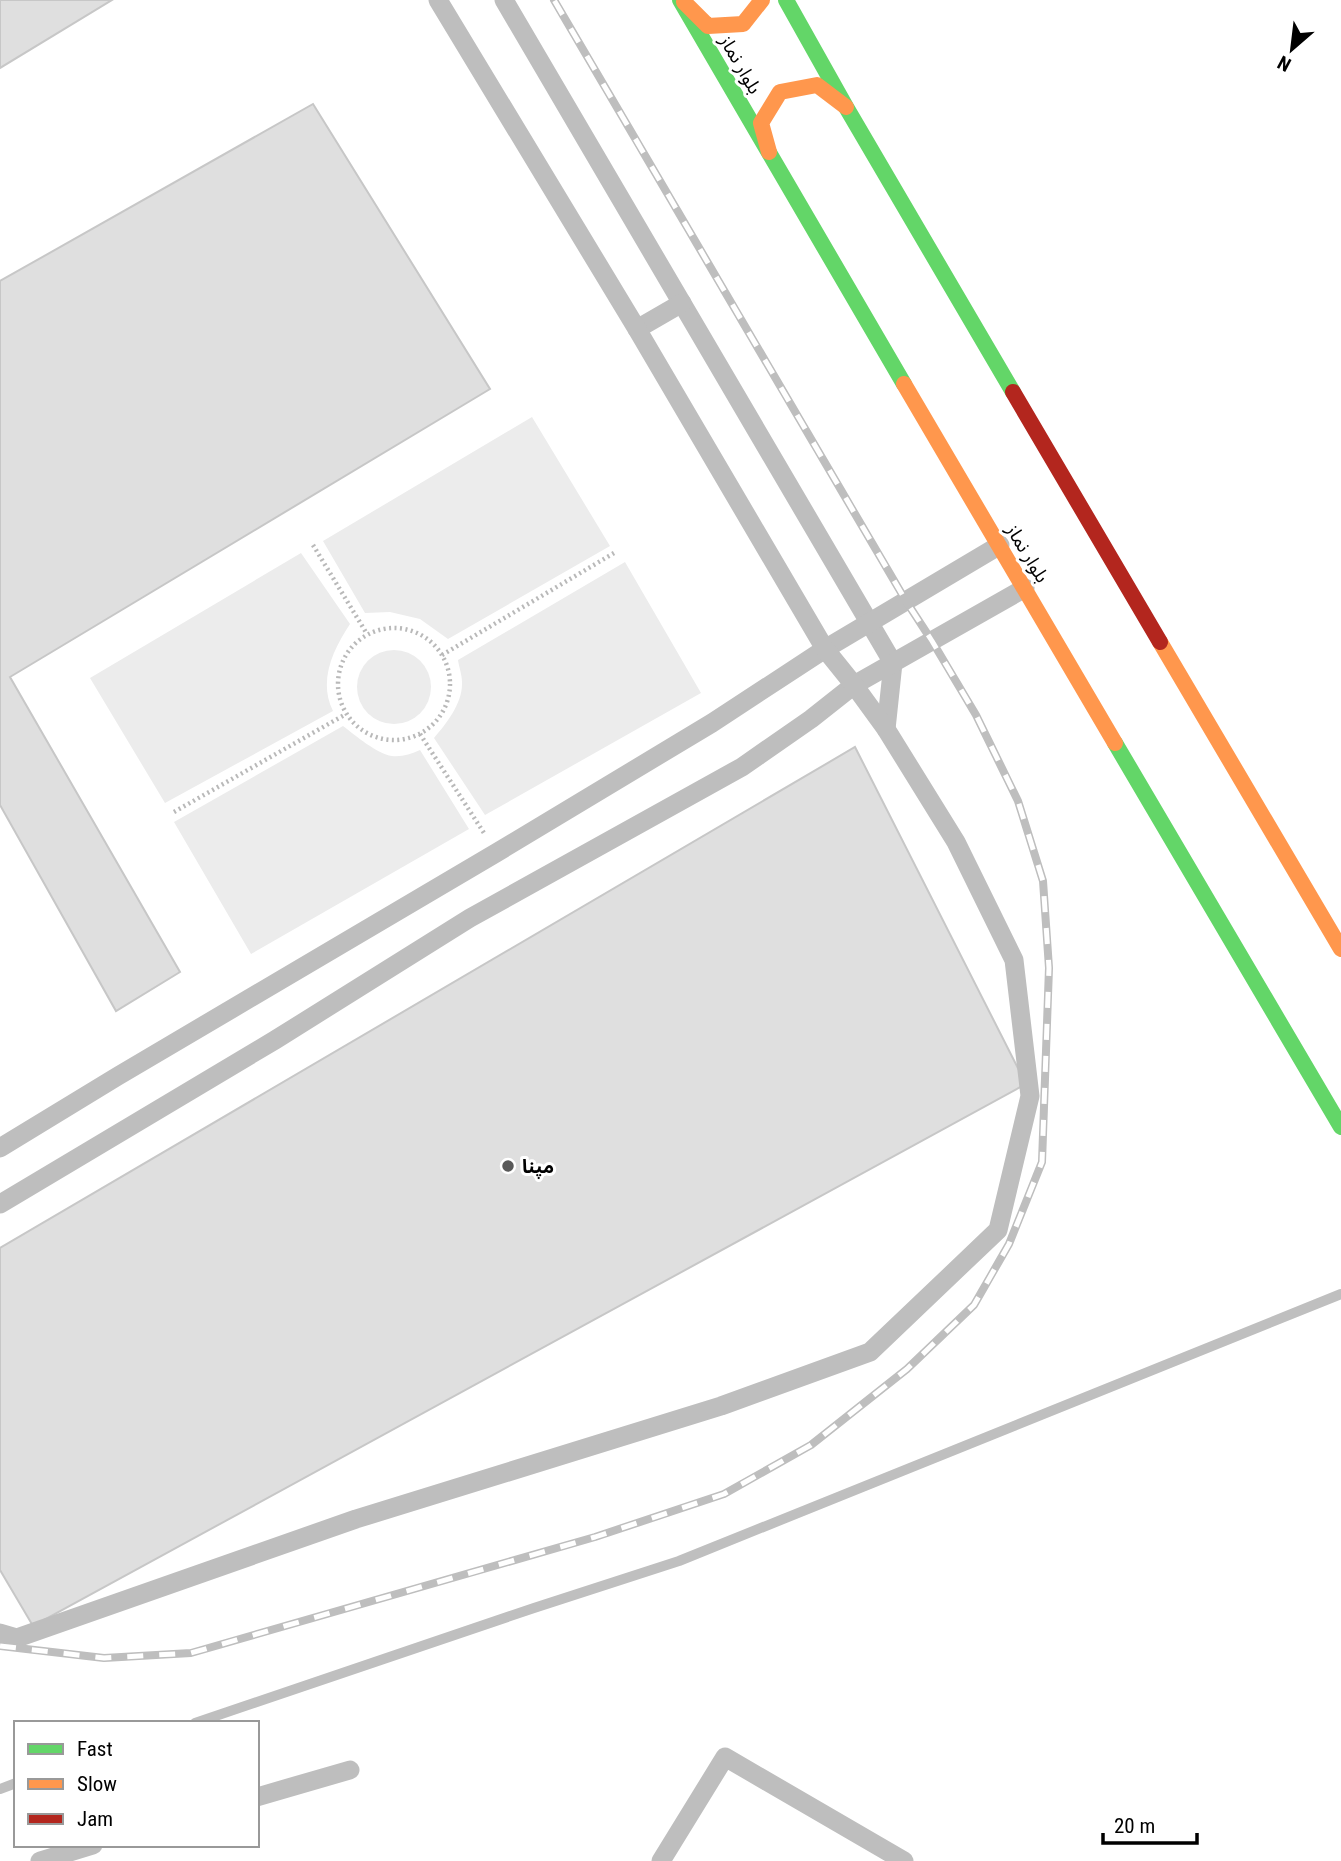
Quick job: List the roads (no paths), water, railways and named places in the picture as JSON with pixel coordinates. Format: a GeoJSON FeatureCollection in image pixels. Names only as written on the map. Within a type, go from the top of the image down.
{"type":"FeatureCollection","features":[{"type":"Feature","properties":{"kind":"main road"},"geometry":{"type":"LineString","coordinates":[[681,0],[708,26],[743,24],[762,0]]}},
{"type":"Feature","properties":{"kind":"main road","name":"بلوار نماز"},"geometry":{"type":"LineString","coordinates":[[681,0],[771,158],[1341,1126]]}},
{"type":"Feature","properties":{"kind":"main road"},"geometry":{"type":"LineString","coordinates":[[786,0],[846,107],[1341,949]]}},
{"type":"Feature","properties":{"kind":"main road"},"geometry":{"type":"LineString","coordinates":[[771,158],[761,123],[780,92],[817,85],[846,107]]}},
{"type":"Feature","properties":{"kind":"lane"},"geometry":{"type":"LineString","coordinates":[[0,1633],[17,1638],[356,1519],[721,1406],[870,1352],[998,1230],[1030,1096],[1014,960],[956,842],[886,729],[825,649],[637,329],[438,0]]}},
{"type":"Feature","properties":{"kind":"lane"},"geometry":{"type":"LineString","coordinates":[[505,0],[893,663],[886,729]]}},
{"type":"Feature","properties":{"kind":"lane"},"geometry":{"type":"LineString","coordinates":[[637,329],[682,303]]}},
{"type":"Feature","properties":{"kind":"lane"},"geometry":{"type":"LineString","coordinates":[[0,1148],[712,723],[825,649],[1000,545]]}},
{"type":"Feature","properties":{"kind":"lane"},"geometry":{"type":"LineString","coordinates":[[0,1204],[275,1040],[470,918],[741,766],[811,719],[854,685],[1025,589]]}},
{"type":"Feature","properties":{"kind":"lane"},"geometry":{"type":"LineString","coordinates":[[661,1861],[725,1757],[904,1861]]}},
{"type":"Feature","properties":{"kind":"lane"},"geometry":{"type":"LineString","coordinates":[[259,1796],[350,1770]]}},
{"type":"Feature","properties":{"kind":"lane"},"geometry":{"type":"LineString","coordinates":[[40,1861],[86,1847]]}},
{"type":"Feature","properties":{"kind":"waterway"},"geometry":{"type":"LineString","coordinates":[[201,1721],[679,1561],[1341,1294]]}},
{"type":"Feature","properties":{"kind":"waterway"},"geometry":{"type":"LineString","coordinates":[[0,1789],[14,1784]]}},
{"type":"Feature","properties":{"kind":"railway"},"geometry":{"type":"LineString","coordinates":[[0,1646],[104,1658],[191,1653],[595,1537],[724,1494],[811,1445],[907,1369],[974,1305],[1009,1244],[1042,1162],[1049,968],[1043,881],[1018,801],[976,715],[906,601],[554,0]]}},
{"type":"Feature","properties":{"kind":"place","name":"مپنا"},"geometry":{"type":"Point","coordinates":[508,1166]}}]}
